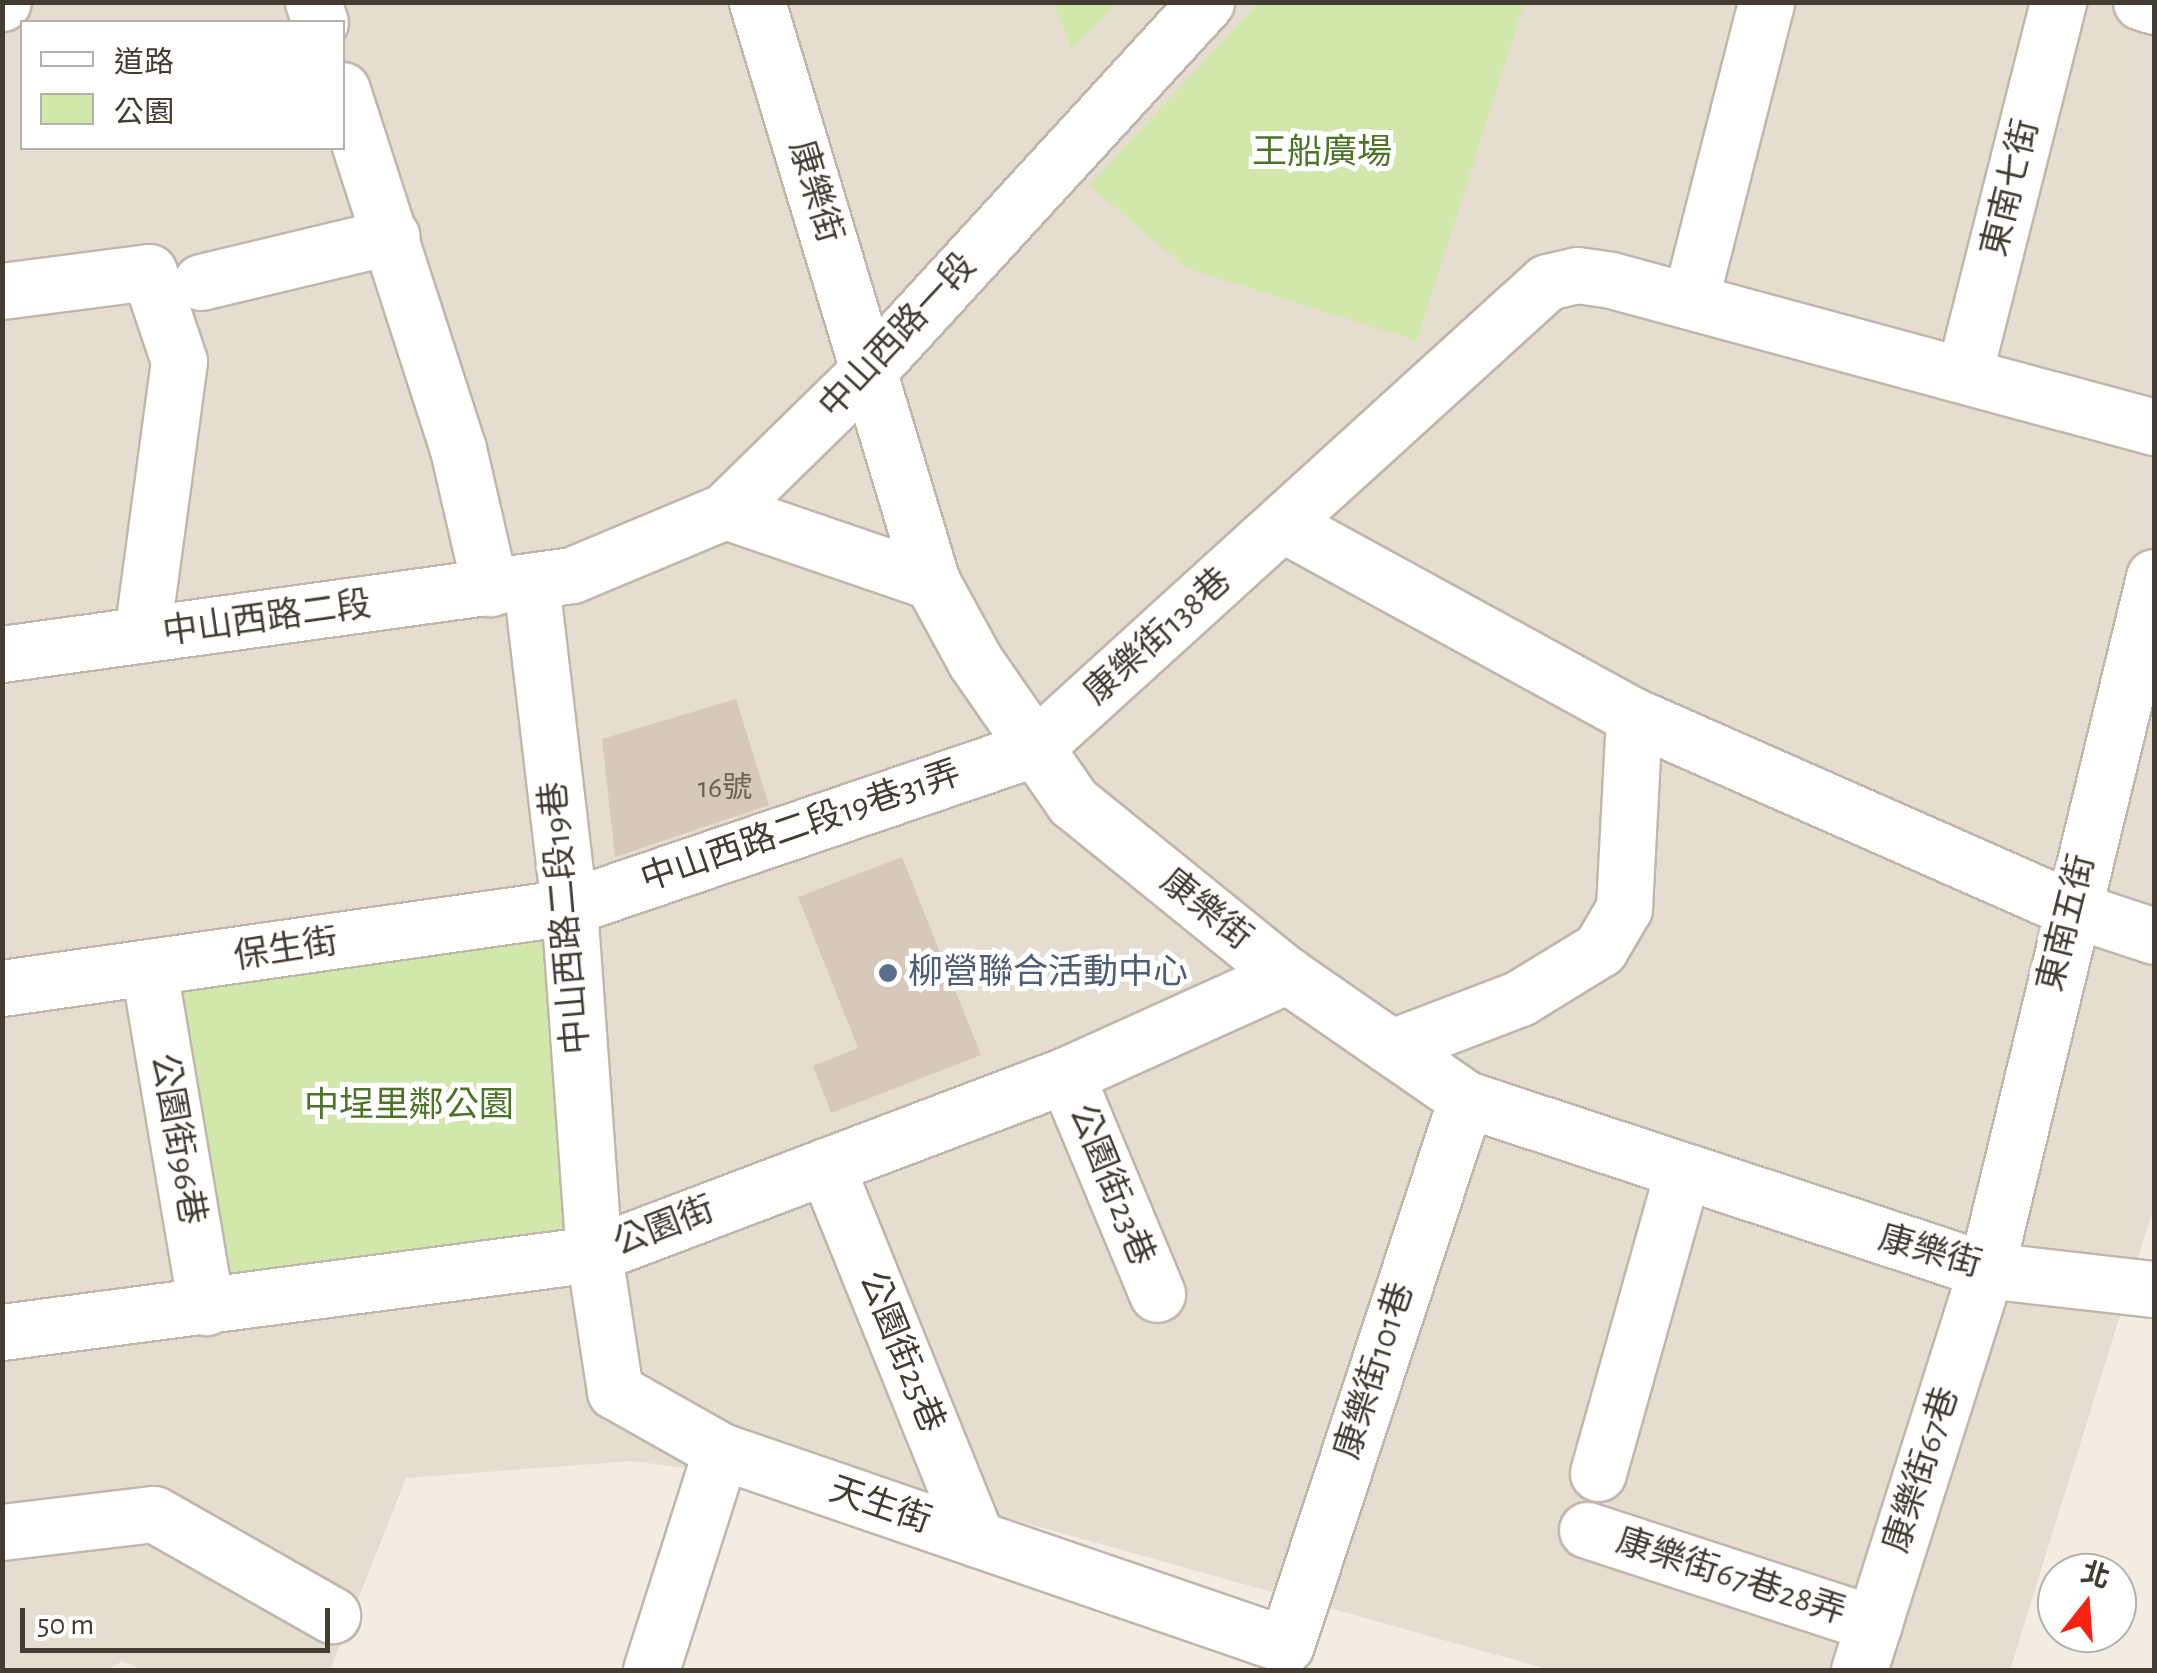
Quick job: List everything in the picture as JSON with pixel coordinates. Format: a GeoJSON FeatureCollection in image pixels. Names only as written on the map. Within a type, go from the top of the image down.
{"type":"FeatureCollection","features":[{"type":"Feature","properties":{"kind":"street","name":"康樂街"},"geometry":{"type":"LineString","coordinates":[[757,2],[932,582],[1033,749],[1073,802],[1286,975],[1466,1099],[1682,1175],[1986,1270],[2154,1290]]}},
{"type":"Feature","properties":{"kind":"street","name":"中山西路一段"},"geometry":{"type":"LineString","coordinates":[[511,586],[618,561],[725,511],[870,370],[1206,2]]}},
{"type":"Feature","properties":{"kind":"street"},"geometry":{"type":"LineString","coordinates":[[1690,301],[1766,2]]}},
{"type":"Feature","properties":{"kind":"street","name":"東南七街"},"geometry":{"type":"LineString","coordinates":[[1964,374],[2058,2]]}},
{"type":"Feature","properties":{"kind":"street"},"geometry":{"type":"LineString","coordinates":[[2142,2],[2154,6]]}},
{"type":"Feature","properties":{"kind":"street","name":"中山西路二段19巷"},"geometry":{"type":"LineString","coordinates":[[345,99],[458,449],[511,586],[569,907],[594,1254]]}},
{"type":"Feature","properties":{"kind":"street"},"geometry":{"type":"LineString","coordinates":[[201,282],[392,236]]}},
{"type":"Feature","properties":{"kind":"street"},"geometry":{"type":"LineString","coordinates":[[2,290],[149,272],[179,361],[142,635]]}},
{"type":"Feature","properties":{"kind":"street","name":"康樂街138巷"},"geometry":{"type":"LineString","coordinates":[[1033,749],[1548,282],[1578,275],[1690,301],[2154,427]]}},
{"type":"Feature","properties":{"kind":"street"},"geometry":{"type":"LineString","coordinates":[[725,511],[932,582]]}},
{"type":"Feature","properties":{"kind":"street"},"geometry":{"type":"LineString","coordinates":[[1283,524],[1634,716],[2070,908],[2154,936]]}},
{"type":"Feature","properties":{"kind":"street","name":"東南五街"},"geometry":{"type":"LineString","coordinates":[[1986,1270],[2070,908],[2154,577]]}},
{"type":"Feature","properties":{"kind":"street","name":"中山西路二段"},"geometry":{"type":"LineString","coordinates":[[2,654],[511,586]]}},
{"type":"Feature","properties":{"kind":"street"},"geometry":{"type":"LineString","coordinates":[[1392,1047],[1520,998],[1600,948],[1624,908],[1634,716]]}},
{"type":"Feature","properties":{"kind":"street","name":"中山西路二段19巷31弄"},"geometry":{"type":"LineString","coordinates":[[569,907],[1033,749]]}},
{"type":"Feature","properties":{"kind":"street","name":"保生街"},"geometry":{"type":"LineString","coordinates":[[2,988],[569,907]]}},
{"type":"Feature","properties":{"kind":"street","name":"公園街96巷"},"geometry":{"type":"LineString","coordinates":[[148,970],[206,1308]]}},
{"type":"Feature","properties":{"kind":"street","name":"公園街"},"geometry":{"type":"LineString","coordinates":[[2,1332],[594,1254],[1066,1075],[1286,975]]}},
{"type":"Feature","properties":{"kind":"street","name":"公園街23巷"},"geometry":{"type":"LineString","coordinates":[[1066,1075],[1156,1294]]}},
{"type":"Feature","properties":{"kind":"street","name":"康樂街101巷"},"geometry":{"type":"LineString","coordinates":[[1286,1645],[1466,1099]]}},
{"type":"Feature","properties":{"kind":"street","name":"公園街25巷"},"geometry":{"type":"LineString","coordinates":[[826,1166],[976,1539]]}},
{"type":"Feature","properties":{"kind":"street"},"geometry":{"type":"LineString","coordinates":[[1598,1473],[1682,1175]]}},
{"type":"Feature","properties":{"kind":"street","name":"天生街"},"geometry":{"type":"LineString","coordinates":[[594,1254],[615,1392],[722,1451],[1286,1645]]}},
{"type":"Feature","properties":{"kind":"street","name":"康樂街67巷"},"geometry":{"type":"LineString","coordinates":[[1866,1647],[1986,1270]]}},
{"type":"Feature","properties":{"kind":"street"},"geometry":{"type":"LineString","coordinates":[[651,1670],[722,1451]]}},
{"type":"Feature","properties":{"kind":"street"},"geometry":{"type":"LineString","coordinates":[[2,1532],[154,1514],[332,1615]]}},
{"type":"Feature","properties":{"kind":"street","name":"康樂街67巷28弄"},"geometry":{"type":"LineString","coordinates":[[1588,1530],[1866,1647]]}},
{"type":"Feature","properties":{"kind":"shaded area"},"geometry":{"type":"Polygon","coordinates":[[[3,3],[2154,3],[2154,1206],[2046,1553],[2037,1553],[2037,1583],[2010,1670],[1551,1670],[979,1510],[633,1461],[406,1478],[330,1670],[143,1670],[122,1661],[108,1670],[3,1670],[3,3]]]}},
{"type":"Feature","properties":{"kind":"green space"},"geometry":{"type":"Polygon","coordinates":[[[1053,3],[1117,3],[1072,49],[1053,3]]]}},
{"type":"Feature","properties":{"kind":"green space","name":"王船廣場"},"geometry":{"type":"Polygon","coordinates":[[[1258,3],[1524,3],[1417,341],[1186,268],[1089,185],[1258,3]]]}},
{"type":"Feature","properties":{"kind":"green space","name":"中埕里鄰公園"},"geometry":{"type":"Polygon","coordinates":[[[563,912],[589,1250],[215,1290],[165,984],[563,912]]]}},
{"type":"Feature","properties":{"kind":"building"},"geometry":{"type":"Polygon","coordinates":[[[736,699],[769,805],[615,857],[602,739],[736,699]]]}},
{"type":"Feature","properties":{"kind":"building","name":"柳營聯合活動中心"},"geometry":{"type":"Polygon","coordinates":[[[902,857],[981,1055],[831,1113],[813,1066],[858,1048],[798,897],[902,857]]]}},
{"type":"Feature","properties":{"kind":"place","name":"柳營聯合活動中心"},"geometry":{"type":"Point","coordinates":[888,973]}}]}
